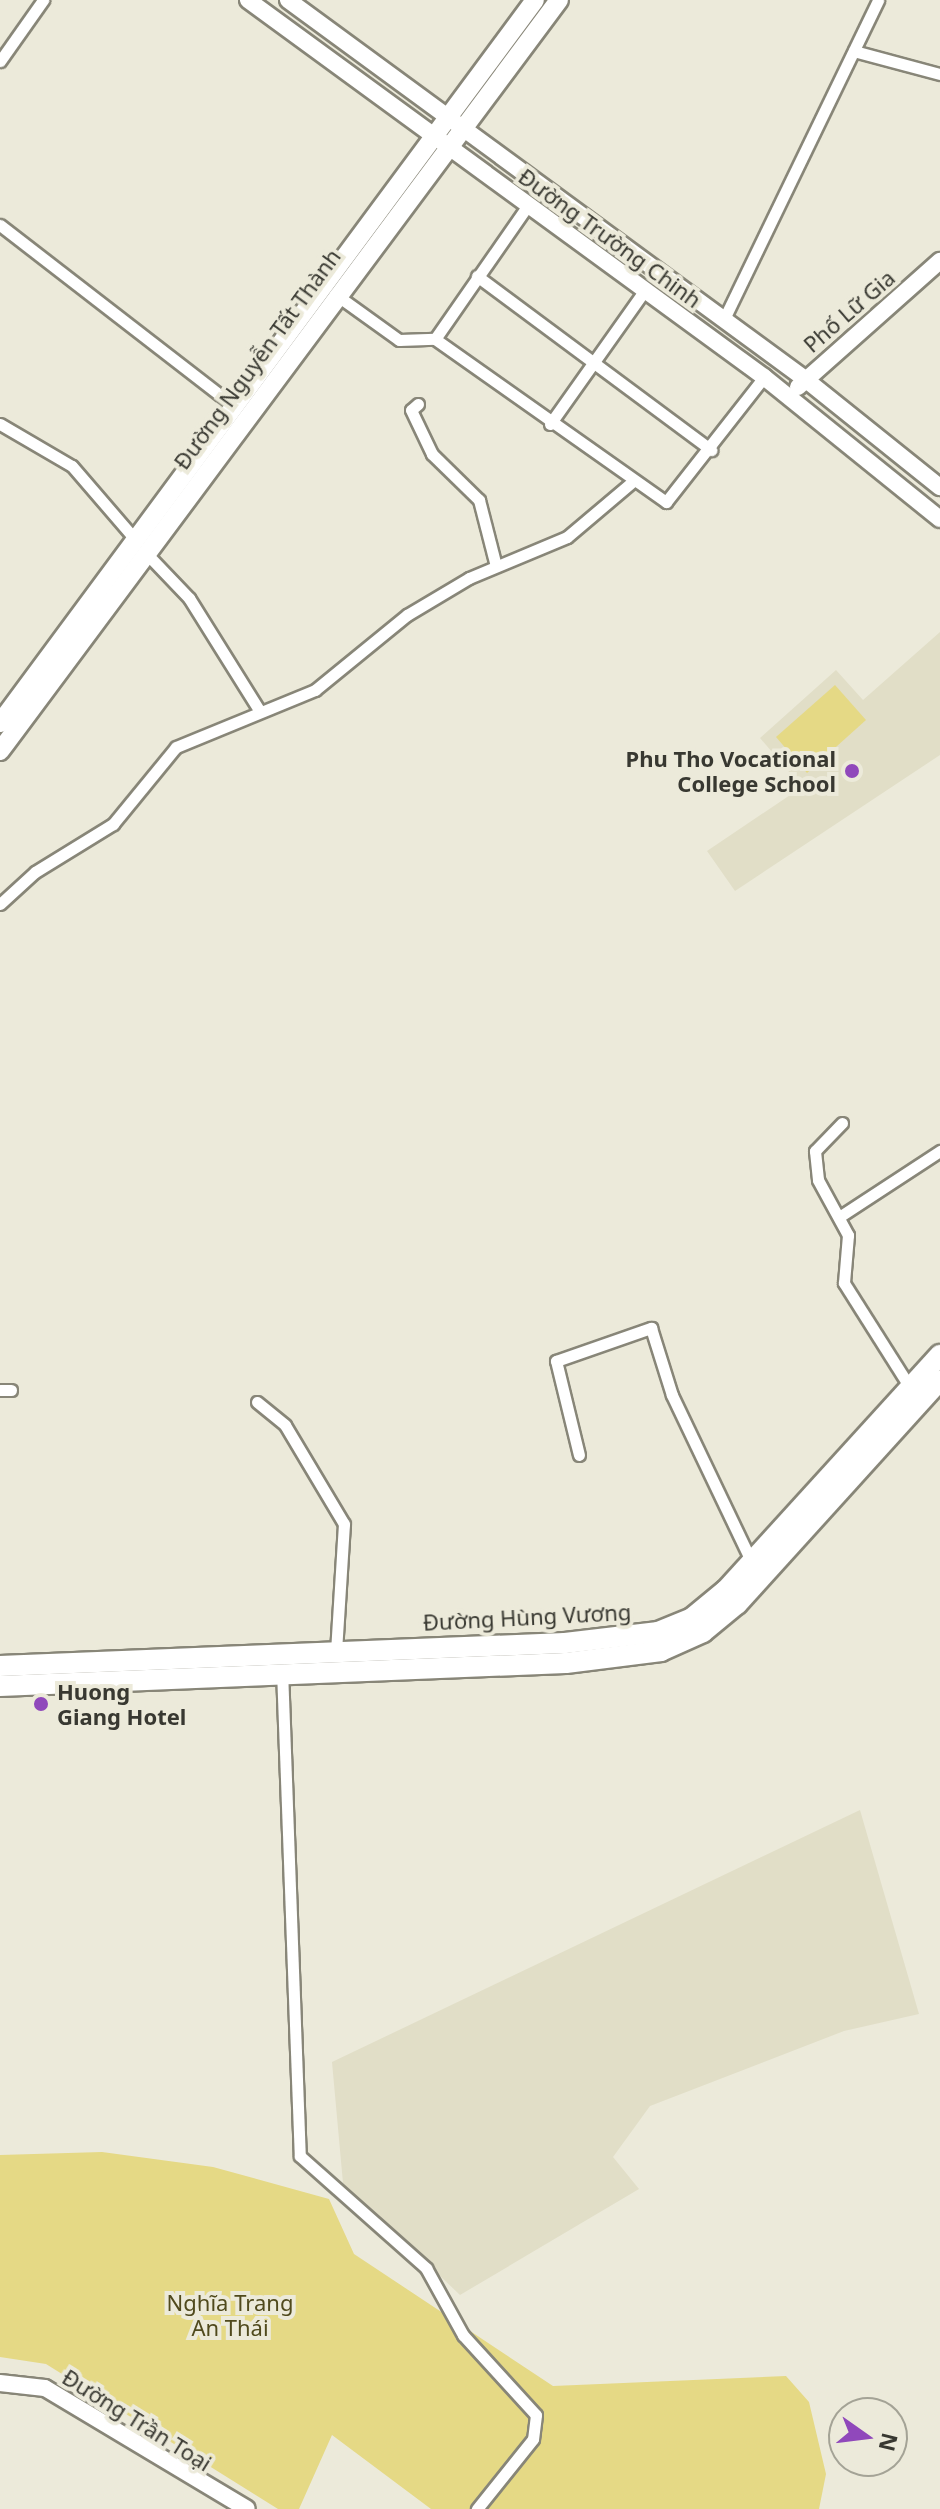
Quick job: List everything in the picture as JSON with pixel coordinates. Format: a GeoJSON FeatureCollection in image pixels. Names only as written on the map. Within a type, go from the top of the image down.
{"type":"FeatureCollection","features":[{"type":"Feature","properties":{"kind":"highway","name":"Đường Hùng Vương"},"geometry":{"type":"LineString","coordinates":[[0,1666],[281,1664],[640,1655],[703,1632],[909,1386],[940,1355]]}},
{"type":"Feature","properties":{"kind":"highway","name":"Đường Hùng Vương"},"geometry":{"type":"LineString","coordinates":[[0,1686],[281,1664],[336,1650],[637,1637],[692,1618],[755,1572],[940,1380]]}},
{"type":"Feature","properties":{"kind":"main road","name":"Đường Trường Chinh"},"geometry":{"type":"LineString","coordinates":[[248,0],[764,377],[940,519]]}},
{"type":"Feature","properties":{"kind":"main road","name":"Đường Trường Chinh"},"geometry":{"type":"LineString","coordinates":[[288,0],[805,379],[940,487]]}},
{"type":"Feature","properties":{"kind":"main road","name":"Đường Nguyễn Tất Thành"},"geometry":{"type":"LineString","coordinates":[[452,122],[535,0]]}},
{"type":"Feature","properties":{"kind":"main road","name":"Đường Nguyễn Tất Thành"},"geometry":{"type":"LineString","coordinates":[[0,751],[232,404],[452,122],[559,0]]}},
{"type":"Feature","properties":{"kind":"main road"},"geometry":{"type":"LineString","coordinates":[[325,58],[340,39]]}},
{"type":"Feature","properties":{"kind":"main road","name":"Đường Nguyễn Tất Thành"},"geometry":{"type":"LineString","coordinates":[[0,723],[334,293],[438,140]]}},
{"type":"Feature","properties":{"kind":"main road","name":"Phố Lữ Gia"},"geometry":{"type":"LineString","coordinates":[[789,396],[940,261]]}},
{"type":"Feature","properties":{"kind":"main road","name":"Đường Trần Toại"},"geometry":{"type":"LineString","coordinates":[[0,2383],[45,2388],[247,2509]]}},
{"type":"Feature","properties":{"kind":"street"},"geometry":{"type":"LineString","coordinates":[[0,61],[43,0]]}},
{"type":"Feature","properties":{"kind":"street"},"geometry":{"type":"LineString","coordinates":[[724,319],[878,0]]}},
{"type":"Feature","properties":{"kind":"street"},"geometry":{"type":"LineString","coordinates":[[854,51],[940,74]]}},
{"type":"Feature","properties":{"kind":"street"},"geometry":{"type":"LineString","coordinates":[[435,339],[528,205]]}},
{"type":"Feature","properties":{"kind":"street"},"geometry":{"type":"LineString","coordinates":[[0,225],[232,404]]}},
{"type":"Feature","properties":{"kind":"street"},"geometry":{"type":"LineString","coordinates":[[477,276],[711,450]]}},
{"type":"Feature","properties":{"kind":"street"},"geometry":{"type":"LineString","coordinates":[[550,424],[644,291]]}},
{"type":"Feature","properties":{"kind":"street"},"geometry":{"type":"LineString","coordinates":[[334,293],[399,340],[435,339],[632,482],[671,501],[764,377]]}},
{"type":"Feature","properties":{"kind":"street"},"geometry":{"type":"LineString","coordinates":[[418,404],[411,410],[432,454],[479,500],[496,566]]}},
{"type":"Feature","properties":{"kind":"street"},"geometry":{"type":"LineString","coordinates":[[0,424],[72,466],[189,598],[259,710]]}},
{"type":"Feature","properties":{"kind":"street"},"geometry":{"type":"LineString","coordinates":[[0,904],[35,872],[113,824],[176,747],[259,710],[315,690],[407,615],[496,566],[567,537],[632,482]]}},
{"type":"Feature","properties":{"kind":"street"},"geometry":{"type":"LineString","coordinates":[[842,1123],[815,1151],[818,1180],[848,1235],[845,1285],[909,1386]]}},
{"type":"Feature","properties":{"kind":"street"},"geometry":{"type":"LineString","coordinates":[[839,1217],[940,1151]]}},
{"type":"Feature","properties":{"kind":"street"},"geometry":{"type":"LineString","coordinates":[[579,1455],[556,1361],[651,1328],[672,1395],[755,1572]]}},
{"type":"Feature","properties":{"kind":"street"},"geometry":{"type":"LineString","coordinates":[[257,1402],[285,1425],[344,1524],[336,1650]]}},
{"type":"Feature","properties":{"kind":"street"},"geometry":{"type":"LineString","coordinates":[[281,1664],[300,2156],[426,2268],[463,2335],[536,2415],[533,2439],[477,2509]]}},
{"type":"Feature","properties":{"kind":"shaded area","name":"Phu Tho Vocational College School"},"geometry":{"type":"Polygon","coordinates":[[[940,632],[940,755],[735,891],[707,851],[802,787],[760,738],[836,670],[863,700],[940,632]]]}},
{"type":"Feature","properties":{"kind":"shaded area"},"geometry":{"type":"Polygon","coordinates":[[[860,1810],[919,2014],[844,2031],[650,2106],[613,2157],[639,2189],[460,2295],[343,2183],[332,2062],[860,1810]]]}},
{"type":"Feature","properties":{"kind":"green space"},"geometry":{"type":"Polygon","coordinates":[[[835,685],[866,720],[807,773],[776,737],[835,685]]]}},
{"type":"Feature","properties":{"kind":"green space","name":"Nghĩa Trang An Thái"},"geometry":{"type":"Polygon","coordinates":[[[102,2152],[213,2167],[329,2199],[354,2254],[553,2386],[786,2376],[809,2402],[826,2474],[819,2509],[431,2509],[332,2435],[299,2509],[278,2509],[46,2364],[0,2357],[0,2155],[102,2152]]]}},
{"type":"Feature","properties":{"kind":"place","name":"Phu Tho Vocational College School"},"geometry":{"type":"Point","coordinates":[852,771]}},
{"type":"Feature","properties":{"kind":"place","name":"Huong Giang Hotel"},"geometry":{"type":"Point","coordinates":[41,1704]}}]}
